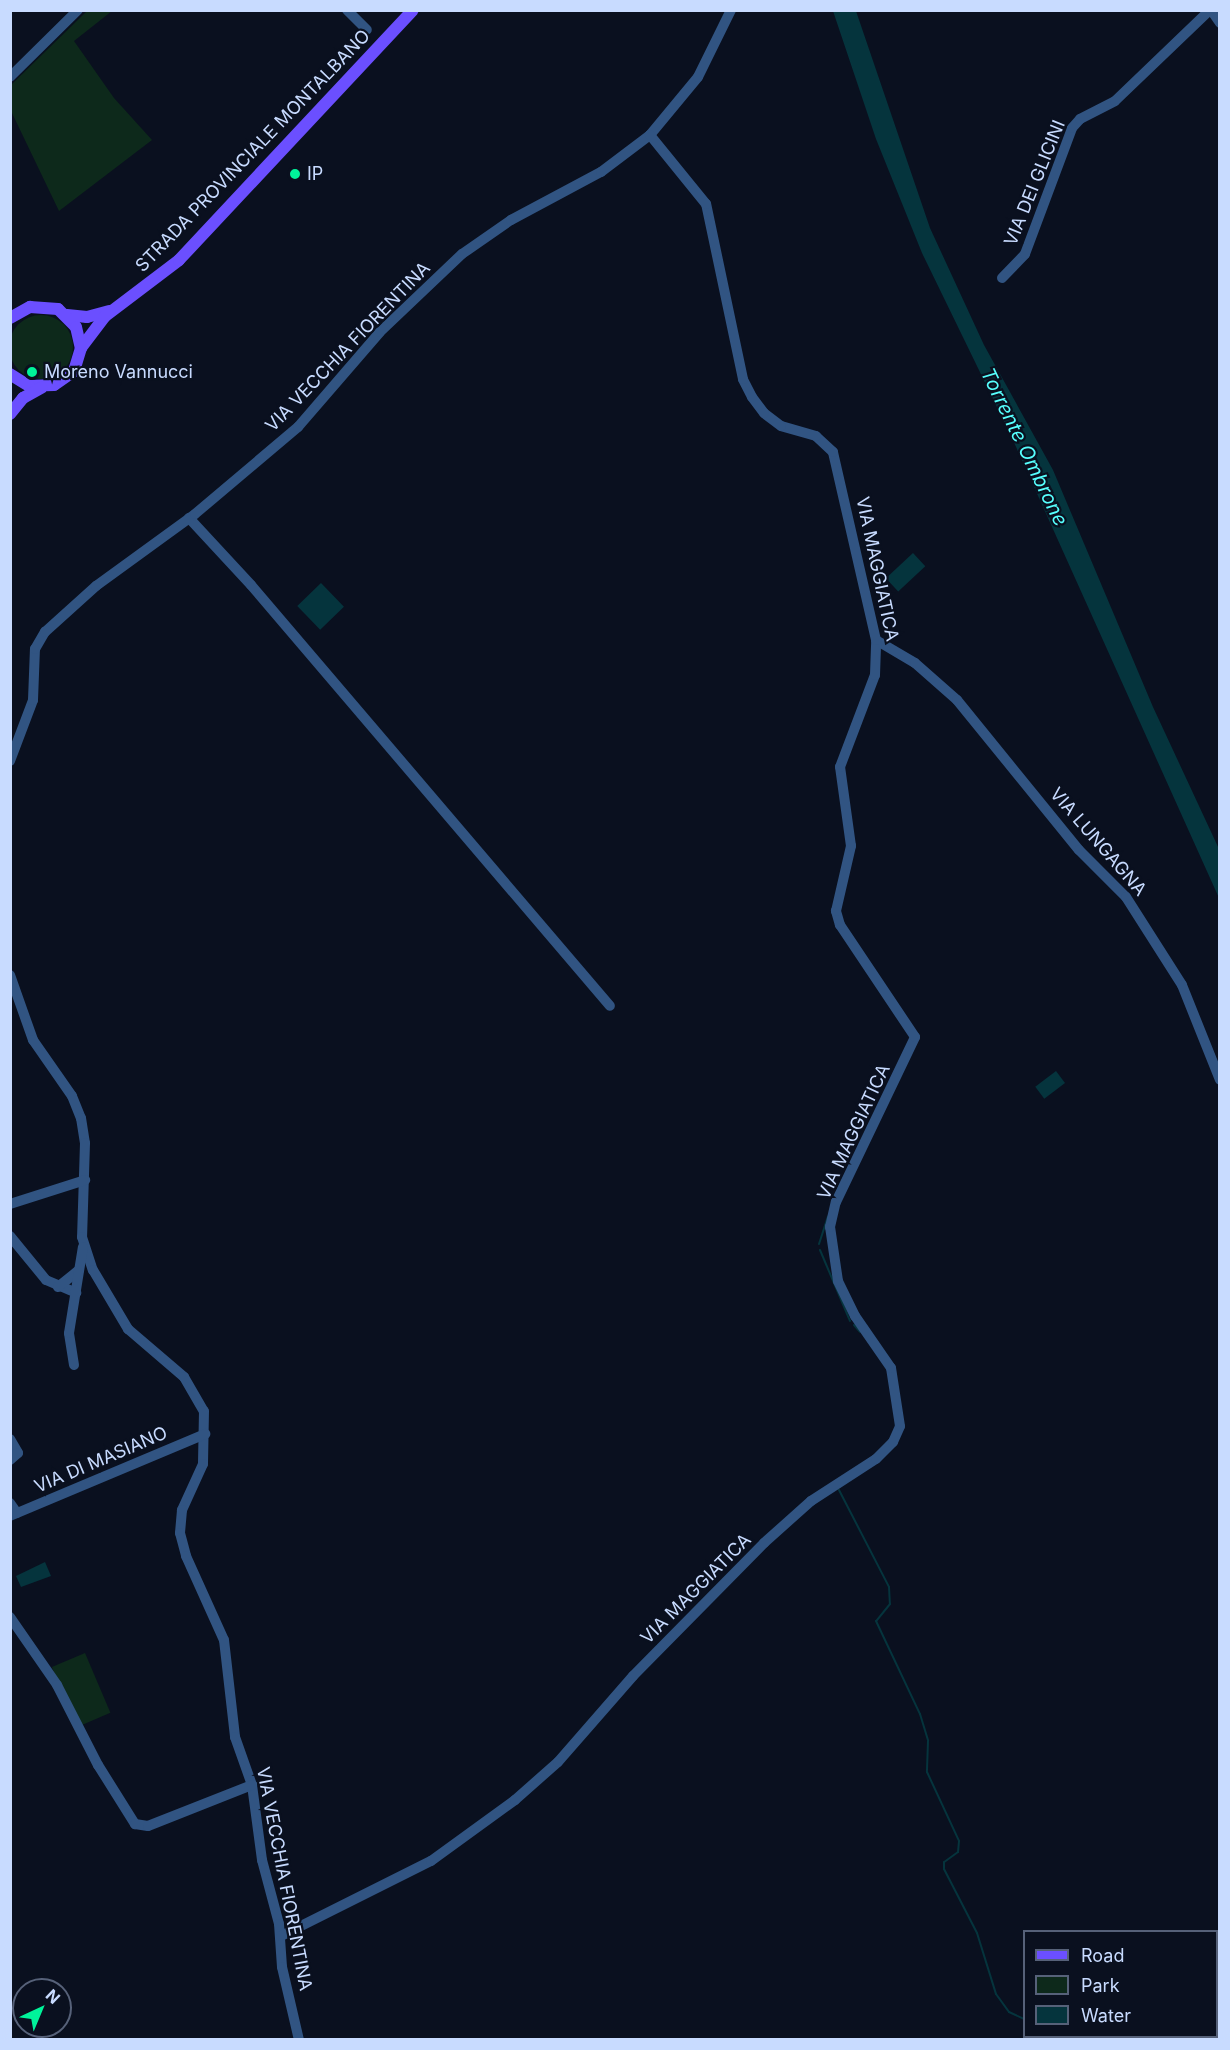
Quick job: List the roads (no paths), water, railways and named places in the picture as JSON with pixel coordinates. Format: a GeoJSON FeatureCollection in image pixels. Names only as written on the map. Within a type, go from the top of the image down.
{"type":"FeatureCollection","features":[{"type":"Feature","properties":{"kind":"main road","name":"STRADA PROVINCIALE MONTALBANO"},"geometry":{"type":"LineString","coordinates":[[10,414],[25,396],[68,377],[78,364],[81,348],[113,310],[171,268],[413,10]]}},
{"type":"Feature","properties":{"kind":"main road","name":"STRADA PROVINCIALE MONTALBANO"},"geometry":{"type":"LineString","coordinates":[[30,307],[52,307],[67,315],[87,317],[113,310]]}},
{"type":"Feature","properties":{"kind":"main road"},"geometry":{"type":"LineString","coordinates":[[10,318],[30,307]]}},
{"type":"Feature","properties":{"kind":"main road"},"geometry":{"type":"LineString","coordinates":[[67,315],[76,327],[81,348]]}},
{"type":"Feature","properties":{"kind":"main road"},"geometry":{"type":"LineString","coordinates":[[10,374],[22,383],[42,387]]}},
{"type":"Feature","properties":{"kind":"street"},"geometry":{"type":"LineString","coordinates":[[10,77],[78,10]]}},
{"type":"Feature","properties":{"kind":"street"},"geometry":{"type":"LineString","coordinates":[[347,10],[367,30]]}},
{"type":"Feature","properties":{"kind":"street","name":"VIA VECCHIA FIORENTINA"},"geometry":{"type":"LineString","coordinates":[[10,761],[33,700],[35,649],[41,637],[96,586],[189,518],[298,427],[380,332],[462,254],[511,220],[601,172],[651,135],[698,77],[731,10]]}},
{"type":"Feature","properties":{"kind":"street"},"geometry":{"type":"LineString","coordinates":[[1211,10],[1220,23]]}},
{"type":"Feature","properties":{"kind":"street","name":"VIA DEI GLICINI"},"geometry":{"type":"LineString","coordinates":[[1002,278],[1025,254],[1072,128],[1080,119],[1115,101],[1211,10]]}},
{"type":"Feature","properties":{"kind":"street","name":"VIA MAGGIATICA"},"geometry":{"type":"LineString","coordinates":[[281,1936],[431,1861],[507,1806],[558,1762],[633,1676],[764,1543],[803,1507],[876,1459],[897,1434],[900,1419],[891,1368],[847,1300],[833,1265],[830,1239],[836,1202],[915,1041],[914,1032],[843,929],[836,911],[851,846],[840,767],[875,675],[876,640],[833,452],[816,436],[781,426],[764,413],[752,397],[742,379],[706,204],[651,135]]}},
{"type":"Feature","properties":{"kind":"street"},"geometry":{"type":"LineString","coordinates":[[10,310],[30,307]]}},
{"type":"Feature","properties":{"kind":"street"},"geometry":{"type":"LineString","coordinates":[[189,518],[251,585],[610,1006]]}},
{"type":"Feature","properties":{"kind":"street","name":"VIA LUNGAGNA"},"geometry":{"type":"LineString","coordinates":[[876,640],[915,663],[957,700],[1079,850],[1126,897],[1182,985],[1220,1080]]}},
{"type":"Feature","properties":{"kind":"street","name":"VIA VECCHIA FIORENTINA"},"geometry":{"type":"LineString","coordinates":[[10,975],[33,1041],[76,1105],[85,1143],[84,1245],[98,1279],[128,1329],[195,1390],[204,1412],[202,1470],[183,1510],[180,1533],[186,1556],[224,1640],[235,1737],[252,1785],[262,1860],[281,1936],[282,1967],[299,2040]]}},
{"type":"Feature","properties":{"kind":"street"},"geometry":{"type":"LineString","coordinates":[[10,1204],[85,1180]]}},
{"type":"Feature","properties":{"kind":"street"},"geometry":{"type":"LineString","coordinates":[[10,1236],[44,1278],[58,1287],[76,1293]]}},
{"type":"Feature","properties":{"kind":"street"},"geometry":{"type":"LineString","coordinates":[[74,1365],[69,1339],[84,1245]]}},
{"type":"Feature","properties":{"kind":"street"},"geometry":{"type":"LineString","coordinates":[[58,1287],[80,1270]]}},
{"type":"Feature","properties":{"kind":"street","name":"VIA DI MASIANO"},"geometry":{"type":"LineString","coordinates":[[14,1514],[205,1434]]}},
{"type":"Feature","properties":{"kind":"street"},"geometry":{"type":"LineString","coordinates":[[10,1439],[18,1453],[10,1460]]}},
{"type":"Feature","properties":{"kind":"street"},"geometry":{"type":"LineString","coordinates":[[10,1503],[14,1514]]}},
{"type":"Feature","properties":{"kind":"street"},"geometry":{"type":"LineString","coordinates":[[10,1617],[57,1685],[98,1765],[135,1824],[148,1826],[252,1785]]}},
{"type":"Feature","properties":{"kind":"water","name":"Torrente Ombrone"},"geometry":{"type":"Polygon","coordinates":[[[833,11],[856,11],[930,228],[984,345],[1053,470],[1153,707],[1219,849],[1219,898],[1012,438],[922,253],[876,139],[833,11]]]}},
{"type":"Feature","properties":{"kind":"water"},"geometry":{"type":"Polygon","coordinates":[[[913,553],[925,566],[898,591],[886,578],[913,553]]]}},
{"type":"Feature","properties":{"kind":"water"},"geometry":{"type":"Polygon","coordinates":[[[321,583],[344,607],[320,630],[297,606],[321,583]]]}},
{"type":"Feature","properties":{"kind":"water"},"geometry":{"type":"Polygon","coordinates":[[[1056,1071],[1065,1083],[1044,1099],[1035,1087],[1056,1071]]]}},
{"type":"Feature","properties":{"kind":"water"},"geometry":{"type":"Polygon","coordinates":[[[45,1562],[51,1576],[21,1587],[16,1576],[45,1562]]]}},
{"type":"Feature","properties":{"kind":"waterway"},"geometry":{"type":"LineString","coordinates":[[819,1244],[828,1216]]}},
{"type":"Feature","properties":{"kind":"waterway"},"geometry":{"type":"LineString","coordinates":[[820,1250],[850,1321]]}},
{"type":"Feature","properties":{"kind":"waterway"},"geometry":{"type":"LineString","coordinates":[[854,1325],[860,1332]]}},
{"type":"Feature","properties":{"kind":"waterway"},"geometry":{"type":"LineString","coordinates":[[839,1490],[889,1587],[890,1604],[876,1621],[920,1714],[928,1741],[927,1772],[959,1841],[958,1852],[944,1862],[944,1869],[977,1933],[996,1994],[1009,2012],[1023,2019]]}},
{"type":"Feature","properties":{"kind":"place","name":"IP"},"geometry":{"type":"Point","coordinates":[295,174]}},
{"type":"Feature","properties":{"kind":"place","name":"Moreno Vannucci"},"geometry":{"type":"Point","coordinates":[32,372]}}]}
